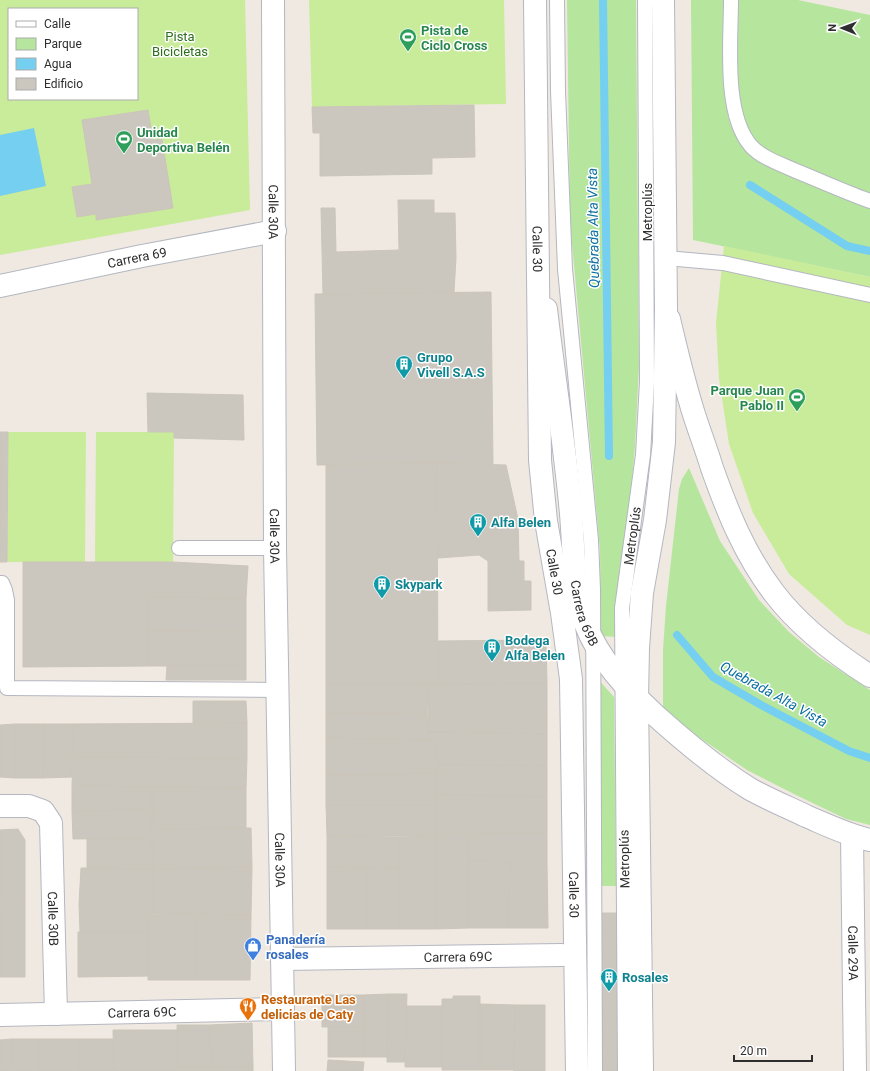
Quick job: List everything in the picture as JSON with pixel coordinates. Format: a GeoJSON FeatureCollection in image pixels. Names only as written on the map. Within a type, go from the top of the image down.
{"type":"FeatureCollection","features":[{"type":"Feature","properties":{"kind":"street","name":"Calle 30A"},"geometry":{"type":"LineString","coordinates":[[273,0],[275,548],[284,1071]]}},
{"type":"Feature","properties":{"kind":"street","name":"Calle 30"},"geometry":{"type":"LineString","coordinates":[[535,0],[540,460],[546,522],[568,651],[572,698],[577,1071]]}},
{"type":"Feature","properties":{"kind":"street"},"geometry":{"type":"LineString","coordinates":[[642,1071],[637,698],[638,648],[642,593],[655,520],[664,442],[666,258],[663,0]]}},
{"type":"Feature","properties":{"kind":"street","name":"Carrera 69"},"geometry":{"type":"LineString","coordinates":[[0,286],[142,256],[275,231]]}},
{"type":"Feature","properties":{"kind":"street","name":"Carrera 69B"},"geometry":{"type":"LineString","coordinates":[[537,239],[571,513],[579,601],[584,622],[593,642],[610,668],[637,698],[671,731],[728,774],[751,790],[832,828],[861,838]]}},
{"type":"Feature","properties":{"kind":"street"},"geometry":{"type":"LineString","coordinates":[[666,309],[692,408],[721,492],[735,530],[758,572],[774,594],[823,644],[870,676]]}},
{"type":"Feature","properties":{"kind":"street","name":"Calle 30B"},"geometry":{"type":"LineString","coordinates":[[0,806],[29,806],[43,811],[51,823],[56,1014]]}},
{"type":"Feature","properties":{"kind":"street","name":"Calle 29A"},"geometry":{"type":"LineString","coordinates":[[855,1071],[861,838]]}},
{"type":"Feature","properties":{"kind":"street","name":"Carrera 69C"},"geometry":{"type":"LineString","coordinates":[[282,959],[562,955]]}},
{"type":"Feature","properties":{"kind":"street","name":"Carrera 69C"},"geometry":{"type":"LineString","coordinates":[[0,1015],[283,1009]]}},
{"type":"Feature","properties":{"kind":"lane"},"geometry":{"type":"LineString","coordinates":[[557,0],[558,91],[565,268],[591,540],[593,589],[596,1071]]}},
{"type":"Feature","properties":{"kind":"lane","name":"Metroplús"},"geometry":{"type":"LineString","coordinates":[[625,1071],[622,608],[643,455],[647,382],[645,0]]}},
{"type":"Feature","properties":{"kind":"lane"},"geometry":{"type":"LineString","coordinates":[[731,0],[731,90],[739,127],[744,137],[752,147],[774,161],[844,192],[870,201]]}},
{"type":"Feature","properties":{"kind":"lane"},"geometry":{"type":"LineString","coordinates":[[666,258],[723,263],[870,295]]}},
{"type":"Feature","properties":{"kind":"lane"},"geometry":{"type":"LineString","coordinates":[[179,548],[275,548]]}},
{"type":"Feature","properties":{"kind":"lane"},"geometry":{"type":"LineString","coordinates":[[0,583],[2,582],[7,600],[2,687],[277,690]]}},
{"type":"Feature","properties":{"kind":"green space","name":"Unidad Deportiva Belén"},"geometry":{"type":"Polygon","coordinates":[[[0,0],[245,0],[250,210],[0,255],[0,0]]]}},
{"type":"Feature","properties":{"kind":"green space","name":"Pista de Ciclo Cross"},"geometry":{"type":"Polygon","coordinates":[[[309,0],[504,0],[506,104],[312,107],[309,0]]]}},
{"type":"Feature","properties":{"kind":"green space"},"geometry":{"type":"Polygon","coordinates":[[[567,0],[636,0],[639,365],[635,446],[630,503],[619,572],[617,637],[601,636],[600,550],[570,221],[567,0]]]}},
{"type":"Feature","properties":{"kind":"green space"},"geometry":{"type":"Polygon","coordinates":[[[691,0],[727,0],[724,83],[728,115],[732,128],[743,146],[752,155],[870,207],[870,277],[693,240],[691,0]]]}},
{"type":"Feature","properties":{"kind":"green space"},"geometry":{"type":"Polygon","coordinates":[[[736,0],[798,0],[870,15],[870,196],[784,161],[758,144],[745,124],[737,87],[736,0]]]}},
{"type":"Feature","properties":{"kind":"green space","name":"Parque Juan Pablo II"},"geometry":{"type":"Polygon","coordinates":[[[724,246],[870,277],[870,635],[847,625],[789,574],[753,513],[729,444],[719,379],[716,323],[724,246]]]}},
{"type":"Feature","properties":{"kind":"green space"},"geometry":{"type":"Polygon","coordinates":[[[8,432],[86,432],[85,562],[7,562],[8,432]]]}},
{"type":"Feature","properties":{"kind":"green space"},"geometry":{"type":"Polygon","coordinates":[[[96,432],[174,432],[173,562],[95,562],[96,432]]]}},
{"type":"Feature","properties":{"kind":"green space"},"geometry":{"type":"Polygon","coordinates":[[[689,468],[720,541],[759,600],[789,632],[819,657],[870,690],[870,825],[846,819],[747,770],[688,730],[663,708],[663,650],[666,606],[679,489],[682,479],[689,468]]]}},
{"type":"Feature","properties":{"kind":"green space"},"geometry":{"type":"Polygon","coordinates":[[[597,678],[614,697],[616,886],[599,886],[597,678]]]}},
{"type":"Feature","properties":{"kind":"water"},"geometry":{"type":"Polygon","coordinates":[[[34,128],[46,186],[0,196],[0,135],[34,128]]]}},
{"type":"Feature","properties":{"kind":"building"},"geometry":{"type":"Polygon","coordinates":[[[474,105],[475,157],[432,158],[432,174],[320,176],[320,133],[313,133],[312,107],[474,105]]]}},
{"type":"Feature","properties":{"kind":"building"},"geometry":{"type":"Polygon","coordinates":[[[148,110],[153,140],[162,139],[173,208],[96,220],[96,214],[77,217],[72,187],[92,184],[82,120],[148,110]]]}},
{"type":"Feature","properties":{"kind":"building"},"geometry":{"type":"Polygon","coordinates":[[[398,200],[434,200],[434,213],[455,213],[456,258],[454,292],[323,294],[321,208],[335,208],[336,252],[399,250],[398,200]]]}},
{"type":"Feature","properties":{"kind":"building","name":"Grupo Vivell S.A.S"},"geometry":{"type":"Polygon","coordinates":[[[491,292],[493,464],[437,463],[317,465],[315,294],[491,292]]]}},
{"type":"Feature","properties":{"kind":"building"},"geometry":{"type":"Polygon","coordinates":[[[147,393],[243,395],[244,440],[174,438],[174,432],[148,432],[147,393]]]}},
{"type":"Feature","properties":{"kind":"building"},"geometry":{"type":"Polygon","coordinates":[[[0,432],[8,432],[7,562],[0,562],[0,432]]]}},
{"type":"Feature","properties":{"kind":"building","name":"Skypark"},"geometry":{"type":"Polygon","coordinates":[[[437,463],[438,684],[326,684],[326,464],[437,463]]]}},
{"type":"Feature","properties":{"kind":"building","name":"Alfa Belen"},"geometry":{"type":"Polygon","coordinates":[[[437,463],[506,465],[518,519],[519,561],[524,561],[524,581],[531,581],[531,610],[488,611],[488,561],[479,555],[438,558],[437,463]]]}},
{"type":"Feature","properties":{"kind":"building"},"geometry":{"type":"Polygon","coordinates":[[[23,562],[173,562],[248,566],[246,598],[148,597],[149,666],[23,667],[23,562]]]}},
{"type":"Feature","properties":{"kind":"building"},"geometry":{"type":"Polygon","coordinates":[[[148,597],[246,598],[246,632],[148,631],[148,597]]]}},
{"type":"Feature","properties":{"kind":"building"},"geometry":{"type":"Polygon","coordinates":[[[148,631],[246,632],[246,666],[149,666],[148,631]]]}},
{"type":"Feature","properties":{"kind":"building","name":"Bodega Alfa Belen"},"geometry":{"type":"Polygon","coordinates":[[[546,640],[547,683],[438,684],[438,641],[546,640]]]}},
{"type":"Feature","properties":{"kind":"building"},"geometry":{"type":"Polygon","coordinates":[[[167,666],[246,666],[246,680],[166,680],[167,666]]]}},
{"type":"Feature","properties":{"kind":"building"},"geometry":{"type":"Polygon","coordinates":[[[547,683],[547,734],[428,732],[428,684],[547,683]]]}},
{"type":"Feature","properties":{"kind":"building"},"geometry":{"type":"Polygon","coordinates":[[[326,684],[428,684],[427,712],[326,714],[326,684]]]}},
{"type":"Feature","properties":{"kind":"building"},"geometry":{"type":"Polygon","coordinates":[[[193,701],[246,701],[247,723],[193,723],[193,701]]]}},
{"type":"Feature","properties":{"kind":"building"},"geometry":{"type":"Polygon","coordinates":[[[427,712],[428,740],[326,738],[326,714],[427,712]]]}},
{"type":"Feature","properties":{"kind":"building"},"geometry":{"type":"Polygon","coordinates":[[[247,723],[247,758],[73,757],[73,724],[247,723]]]}},
{"type":"Feature","properties":{"kind":"building"},"geometry":{"type":"Polygon","coordinates":[[[15,724],[44,724],[43,778],[15,778],[15,724]]]}},
{"type":"Feature","properties":{"kind":"building"},"geometry":{"type":"Polygon","coordinates":[[[15,724],[15,778],[0,777],[0,725],[15,724]]]}},
{"type":"Feature","properties":{"kind":"building"},"geometry":{"type":"Polygon","coordinates":[[[44,724],[73,724],[72,777],[43,778],[44,724]]]}},
{"type":"Feature","properties":{"kind":"building"},"geometry":{"type":"Polygon","coordinates":[[[428,732],[547,734],[547,766],[437,765],[437,740],[428,740],[428,732]]]}},
{"type":"Feature","properties":{"kind":"building"},"geometry":{"type":"Polygon","coordinates":[[[326,738],[437,740],[437,773],[326,775],[326,738]]]}},
{"type":"Feature","properties":{"kind":"building"},"geometry":{"type":"Polygon","coordinates":[[[73,757],[247,758],[246,788],[72,786],[73,757]]]}},
{"type":"Feature","properties":{"kind":"building"},"geometry":{"type":"Polygon","coordinates":[[[437,765],[547,766],[547,797],[436,794],[437,765]]]}},
{"type":"Feature","properties":{"kind":"building"},"geometry":{"type":"Polygon","coordinates":[[[437,773],[436,805],[326,805],[326,775],[437,773]]]}},
{"type":"Feature","properties":{"kind":"building"},"geometry":{"type":"Polygon","coordinates":[[[72,786],[152,787],[152,810],[72,811],[72,786]]]}},
{"type":"Feature","properties":{"kind":"building"},"geometry":{"type":"Polygon","coordinates":[[[152,787],[246,788],[246,828],[152,829],[152,787]]]}},
{"type":"Feature","properties":{"kind":"building"},"geometry":{"type":"Polygon","coordinates":[[[436,794],[547,797],[547,833],[436,832],[436,794]]]}},
{"type":"Feature","properties":{"kind":"building"},"geometry":{"type":"Polygon","coordinates":[[[326,805],[436,805],[436,836],[327,836],[326,805]]]}},
{"type":"Feature","properties":{"kind":"building"},"geometry":{"type":"Polygon","coordinates":[[[152,810],[152,838],[73,839],[72,811],[152,810]]]}},
{"type":"Feature","properties":{"kind":"building"},"geometry":{"type":"Polygon","coordinates":[[[251,828],[252,867],[153,869],[152,829],[251,828]]]}},
{"type":"Feature","properties":{"kind":"building"},"geometry":{"type":"Polygon","coordinates":[[[18,829],[25,840],[25,904],[0,904],[0,830],[18,829]]]}},
{"type":"Feature","properties":{"kind":"building"},"geometry":{"type":"Polygon","coordinates":[[[436,832],[469,833],[468,928],[436,929],[436,832]]]}},
{"type":"Feature","properties":{"kind":"building"},"geometry":{"type":"Polygon","coordinates":[[[469,833],[547,833],[547,862],[468,861],[469,833]]]}},
{"type":"Feature","properties":{"kind":"building"},"geometry":{"type":"Polygon","coordinates":[[[327,836],[399,837],[399,868],[327,867],[327,836]]]}},
{"type":"Feature","properties":{"kind":"building"},"geometry":{"type":"Polygon","coordinates":[[[436,836],[436,929],[399,929],[399,837],[436,836]]]}},
{"type":"Feature","properties":{"kind":"building"},"geometry":{"type":"Polygon","coordinates":[[[87,838],[152,838],[153,869],[87,868],[87,838]]]}},
{"type":"Feature","properties":{"kind":"building"},"geometry":{"type":"Polygon","coordinates":[[[468,861],[510,862],[508,928],[468,928],[468,861]]]}},
{"type":"Feature","properties":{"kind":"building"},"geometry":{"type":"Polygon","coordinates":[[[510,862],[547,862],[548,928],[508,928],[510,862]]]}},
{"type":"Feature","properties":{"kind":"building"},"geometry":{"type":"Polygon","coordinates":[[[252,867],[251,915],[154,914],[153,869],[252,867]]]}},
{"type":"Feature","properties":{"kind":"building"},"geometry":{"type":"Polygon","coordinates":[[[327,867],[366,868],[366,929],[327,929],[327,867]]]}},
{"type":"Feature","properties":{"kind":"building"},"geometry":{"type":"Polygon","coordinates":[[[81,868],[153,869],[154,904],[79,904],[81,868]]]}},
{"type":"Feature","properties":{"kind":"building"},"geometry":{"type":"Polygon","coordinates":[[[366,868],[399,868],[399,929],[366,929],[366,868]]]}},
{"type":"Feature","properties":{"kind":"building"},"geometry":{"type":"Polygon","coordinates":[[[0,904],[25,904],[25,977],[0,977],[0,904]]]}},
{"type":"Feature","properties":{"kind":"building"},"geometry":{"type":"Polygon","coordinates":[[[79,904],[154,904],[154,914],[148,915],[148,932],[80,932],[79,904]]]}},
{"type":"Feature","properties":{"kind":"building","name":"Rosales"},"geometry":{"type":"Polygon","coordinates":[[[600,913],[617,913],[618,1071],[601,1071],[600,913]]]}},
{"type":"Feature","properties":{"kind":"building"},"geometry":{"type":"Polygon","coordinates":[[[195,914],[251,915],[250,980],[196,980],[195,914]]]}},
{"type":"Feature","properties":{"kind":"building"},"geometry":{"type":"Polygon","coordinates":[[[195,914],[196,980],[148,980],[148,915],[195,914]]]}},
{"type":"Feature","properties":{"kind":"building"},"geometry":{"type":"Polygon","coordinates":[[[78,932],[148,932],[149,976],[78,977],[78,932]]]}},
{"type":"Feature","properties":{"kind":"building"},"geometry":{"type":"Polygon","coordinates":[[[388,994],[387,1057],[364,1057],[364,995],[388,994]]]}},
{"type":"Feature","properties":{"kind":"building"},"geometry":{"type":"Polygon","coordinates":[[[388,994],[407,994],[405,1062],[387,1062],[388,994]]]}},
{"type":"Feature","properties":{"kind":"building"},"geometry":{"type":"Polygon","coordinates":[[[322,995],[364,995],[364,1027],[322,1027],[322,995]]]}},
{"type":"Feature","properties":{"kind":"building"},"geometry":{"type":"Polygon","coordinates":[[[453,996],[480,996],[480,1070],[442,1070],[442,999],[453,999],[453,996]]]}},
{"type":"Feature","properties":{"kind":"building"},"geometry":{"type":"Polygon","coordinates":[[[480,1004],[515,1005],[514,1070],[480,1070],[480,1004]]]}},
{"type":"Feature","properties":{"kind":"building"},"geometry":{"type":"Polygon","coordinates":[[[515,1005],[545,1005],[545,1071],[514,1071],[515,1005]]]}},
{"type":"Feature","properties":{"kind":"building"},"geometry":{"type":"Polygon","coordinates":[[[406,1006],[442,1006],[442,1067],[405,1067],[406,1006]]]}},
{"type":"Feature","properties":{"kind":"building"},"geometry":{"type":"Polygon","coordinates":[[[252,1023],[253,1066],[211,1067],[210,1025],[252,1023]]]}},
{"type":"Feature","properties":{"kind":"building"},"geometry":{"type":"Polygon","coordinates":[[[177,1025],[210,1025],[211,1067],[178,1067],[177,1025]]]}},
{"type":"Feature","properties":{"kind":"building"},"geometry":{"type":"Polygon","coordinates":[[[328,1027],[364,1027],[364,1057],[328,1057],[328,1027]]]}},
{"type":"Feature","properties":{"kind":"building"},"geometry":{"type":"Polygon","coordinates":[[[113,1030],[178,1030],[178,1071],[114,1071],[113,1030]]]}},
{"type":"Feature","properties":{"kind":"building"},"geometry":{"type":"Polygon","coordinates":[[[11,1039],[11,1071],[0,1071],[0,1040],[11,1039]]]}},
{"type":"Feature","properties":{"kind":"building"},"geometry":{"type":"Polygon","coordinates":[[[11,1039],[38,1039],[38,1071],[11,1071],[11,1039]]]}},
{"type":"Feature","properties":{"kind":"building"},"geometry":{"type":"Polygon","coordinates":[[[38,1039],[79,1039],[79,1071],[38,1071],[38,1039]]]}},
{"type":"Feature","properties":{"kind":"building"},"geometry":{"type":"Polygon","coordinates":[[[79,1039],[113,1039],[114,1071],[79,1071],[79,1039]]]}},
{"type":"Feature","properties":{"kind":"building"},"geometry":{"type":"Polygon","coordinates":[[[328,1060],[364,1062],[363,1071],[327,1071],[328,1060]]]}},
{"type":"Feature","properties":{"kind":"building"},"geometry":{"type":"Polygon","coordinates":[[[253,1066],[253,1071],[178,1071],[178,1067],[253,1066]]]}},
{"type":"Feature","properties":{"kind":"waterway","name":"Quebrada Alta Vista"},"geometry":{"type":"LineString","coordinates":[[603,0],[609,456]]}},
{"type":"Feature","properties":{"kind":"waterway"},"geometry":{"type":"LineString","coordinates":[[750,185],[847,246],[870,251]]}},
{"type":"Feature","properties":{"kind":"waterway","name":"Quebrada Alta Vista"},"geometry":{"type":"LineString","coordinates":[[677,635],[713,677],[761,705],[849,751],[870,758]]}},
{"type":"Feature","properties":{"kind":"place","name":"Pista de Ciclo Cross"},"geometry":{"type":"Point","coordinates":[408,52]}},
{"type":"Feature","properties":{"kind":"place","name":"Unidad Deportiva Belén"},"geometry":{"type":"Point","coordinates":[124,154]}},
{"type":"Feature","properties":{"kind":"place","name":"Grupo Vivell S.A.S"},"geometry":{"type":"Point","coordinates":[404,379]}},
{"type":"Feature","properties":{"kind":"place","name":"Parque Juan Pablo II"},"geometry":{"type":"Point","coordinates":[797,412]}},
{"type":"Feature","properties":{"kind":"place","name":"Alfa Belen"},"geometry":{"type":"Point","coordinates":[478,537]}},
{"type":"Feature","properties":{"kind":"place","name":"Skypark"},"geometry":{"type":"Point","coordinates":[382,599]}},
{"type":"Feature","properties":{"kind":"place","name":"Bodega Alfa Belen"},"geometry":{"type":"Point","coordinates":[492,662]}},
{"type":"Feature","properties":{"kind":"place","name":"Panadería rosales"},"geometry":{"type":"Point","coordinates":[253,961]}},
{"type":"Feature","properties":{"kind":"place","name":"Rosales"},"geometry":{"type":"Point","coordinates":[609,992]}},
{"type":"Feature","properties":{"kind":"place","name":"Restaurante Las delicias de Caty"},"geometry":{"type":"Point","coordinates":[248,1021]}},
{"type":"Feature","properties":{"kind":"park label","name":"Pista Bicicletas"},"geometry":{"type":"Point","coordinates":[180,44]}}]}
